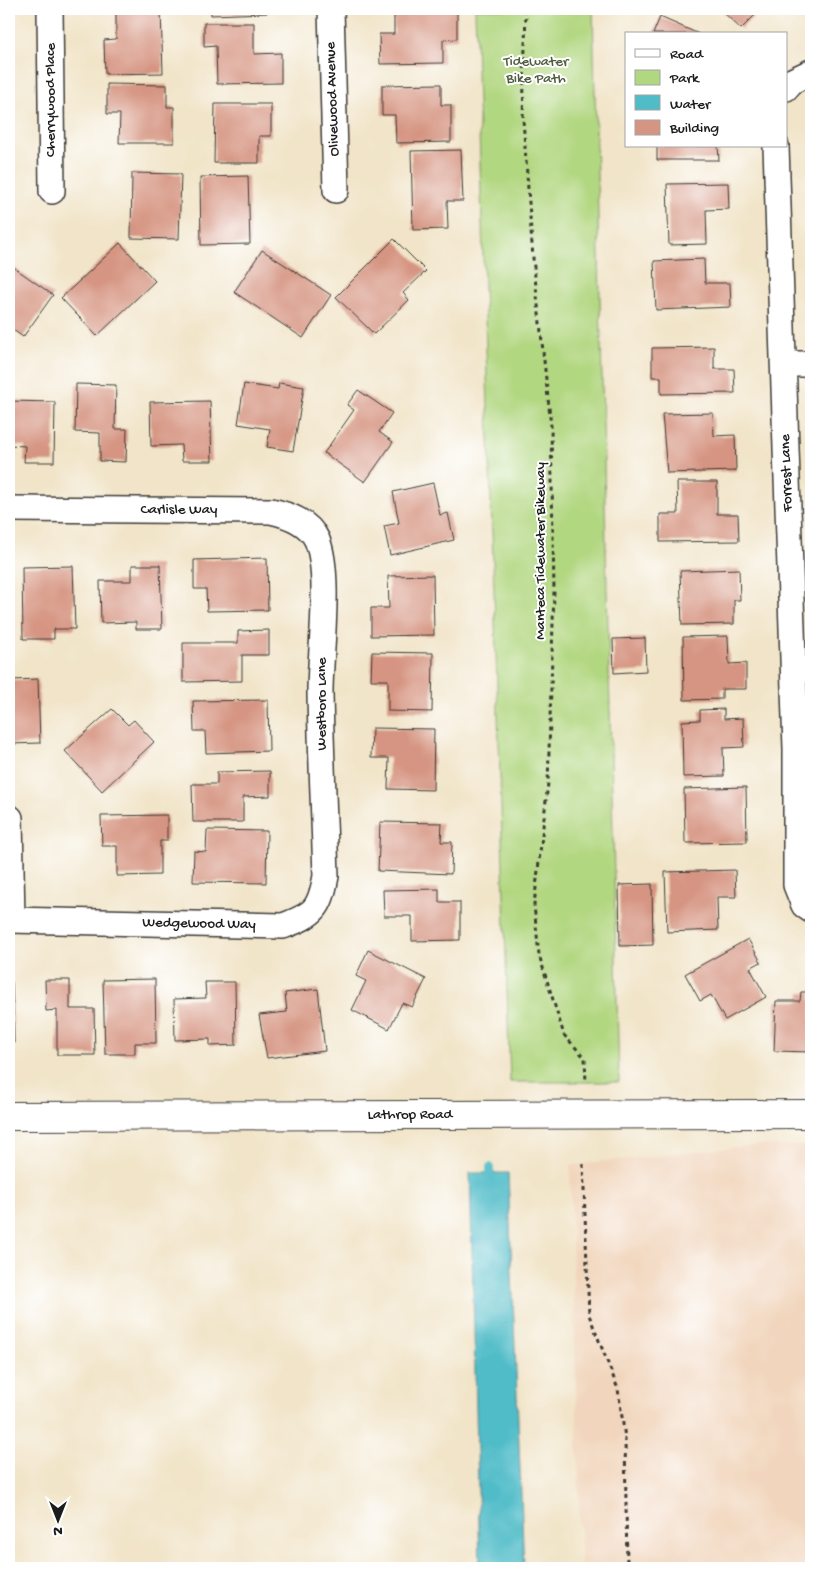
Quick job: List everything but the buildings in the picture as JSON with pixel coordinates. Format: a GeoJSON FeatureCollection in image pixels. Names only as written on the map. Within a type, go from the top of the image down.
{"type":"FeatureCollection","features":[{"type":"Feature","properties":{"kind":"main road","name":"Lathrop Road"},"geometry":{"type":"LineString","coordinates":[[9,1116],[811,1114]]}},
{"type":"Feature","properties":{"kind":"street","name":"Cherrywood Place"},"geometry":{"type":"LineString","coordinates":[[50,9],[52,191]]}},
{"type":"Feature","properties":{"kind":"street","name":"Olivewood Avenue"},"geometry":{"type":"LineString","coordinates":[[331,9],[336,190]]}},
{"type":"Feature","properties":{"kind":"street"},"geometry":{"type":"LineString","coordinates":[[788,86],[792,81],[811,72]]}},
{"type":"Feature","properties":{"kind":"street","name":"Forrest Lane"},"geometry":{"type":"LineString","coordinates":[[776,148],[796,800],[796,885],[804,905],[811,910]]}},
{"type":"Feature","properties":{"kind":"street"},"geometry":{"type":"LineString","coordinates":[[784,364],[811,364]]}},
{"type":"Feature","properties":{"kind":"street","name":"Carlisle Way"},"geometry":{"type":"LineString","coordinates":[[9,510],[271,511],[285,514],[301,522],[312,531],[318,541],[321,562]]}},
{"type":"Feature","properties":{"kind":"street","name":"Westboro Lane"},"geometry":{"type":"LineString","coordinates":[[321,562],[323,578],[320,692],[325,846]]}},
{"type":"Feature","properties":{"kind":"street","name":"Wedgewood Way"},"geometry":{"type":"LineString","coordinates":[[10,818],[11,920],[283,926],[308,917],[316,909],[323,895],[326,876],[325,846]]}},
{"type":"Feature","properties":{"kind":"path","name":"Manteca Tidewater Bikeway"},"geometry":{"type":"LineString","coordinates":[[526,9],[523,118],[533,258],[551,426],[554,591],[548,783],[534,905],[539,955],[564,1035],[585,1058],[586,1082]]}},
{"type":"Feature","properties":{"kind":"path"},"geometry":{"type":"LineString","coordinates":[[583,1164],[589,1315],[618,1388],[624,1438],[627,1568]]}},
{"type":"Feature","properties":{"kind":"shaded area"},"geometry":{"type":"Polygon","coordinates":[[[759,1145],[811,1146],[811,1568],[581,1568],[570,1165],[759,1145]]]}},
{"type":"Feature","properties":{"kind":"green space","name":"Tidewater Bike Path"},"geometry":{"type":"Polygon","coordinates":[[[475,9],[593,9],[619,1082],[510,1082],[475,9]]]}},
{"type":"Feature","properties":{"kind":"water"},"geometry":{"type":"Polygon","coordinates":[[[470,1173],[508,1173],[524,1568],[480,1568],[470,1173]]]}},
{"type":"Feature","properties":{"kind":"waterway"},"geometry":{"type":"LineString","coordinates":[[490,1167],[490,1183]]}}]}
